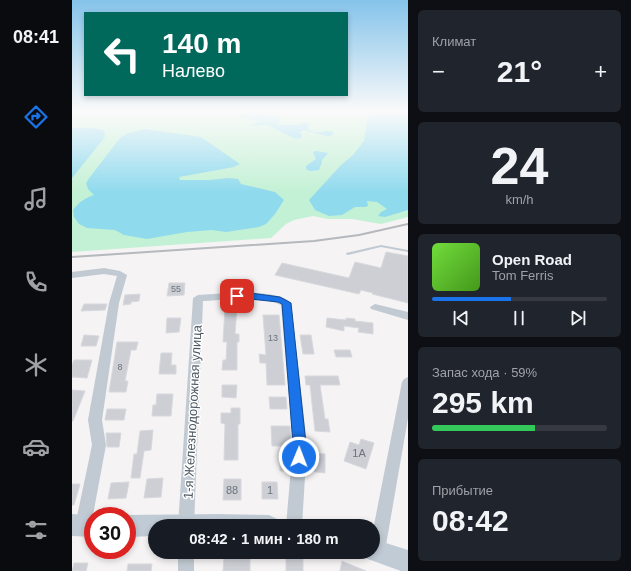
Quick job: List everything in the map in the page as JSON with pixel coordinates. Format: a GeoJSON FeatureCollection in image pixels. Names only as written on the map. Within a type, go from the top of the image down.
{"type":"FeatureCollection","features":[{"type":"Feature","properties":{"kind":"main road"},"geometry":{"type":"LineString","coordinates":[[136,526],[148,526]]}},
{"type":"Feature","properties":{"kind":"main road"},"geometry":{"type":"LineString","coordinates":[[380,553],[408,562]]}},
{"type":"Feature","properties":{"kind":"street"},"geometry":{"type":"LineString","coordinates":[[72,275],[111,272],[122,275],[114,303],[95,420],[99,445],[83,526]]}},
{"type":"Feature","properties":{"kind":"street","name":"1-я Железнодорожная улица"},"geometry":{"type":"LineString","coordinates":[[186,519],[198,298],[250,296],[280,300],[286,303],[300,444],[295,519]]}},
{"type":"Feature","properties":{"kind":"street"},"geometry":{"type":"LineString","coordinates":[[375,307],[408,316]]}},
{"type":"Feature","properties":{"kind":"street"},"geometry":{"type":"LineString","coordinates":[[380,525],[408,382]]}},
{"type":"Feature","properties":{"kind":"street"},"geometry":{"type":"LineString","coordinates":[[186,559],[186,571]]}},
{"type":"Feature","properties":{"kind":"lane"},"geometry":{"type":"LineString","coordinates":[[348,254],[381,246],[408,251]]}},
{"type":"Feature","properties":{"kind":"green space"},"geometry":{"type":"Polygon","coordinates":[[[72,139],[408,139],[408,217],[381,224],[352,219],[328,219],[313,216],[294,220],[286,224],[271,238],[72,252],[72,139]]]}},
{"type":"Feature","properties":{"kind":"water"},"geometry":{"type":"Polygon","coordinates":[[[72,139],[104,139],[72,178],[72,139]]]}},
{"type":"Feature","properties":{"kind":"water"},"geometry":{"type":"Polygon","coordinates":[[[120,139],[203,139],[240,164],[234,167],[179,177],[180,180],[238,179],[241,184],[275,192],[284,200],[266,224],[259,227],[226,232],[212,230],[187,232],[147,239],[124,235],[115,230],[87,228],[79,224],[74,217],[73,210],[82,201],[94,195],[88,189],[86,183],[120,139]]]}},
{"type":"Feature","properties":{"kind":"water"},"geometry":{"type":"Polygon","coordinates":[[[364,139],[408,139],[408,210],[385,217],[378,216],[381,212],[387,209],[377,202],[367,201],[368,206],[355,207],[342,215],[329,216],[315,210],[309,200],[341,165],[353,155],[364,139]]]}},
{"type":"Feature","properties":{"kind":"water"},"geometry":{"type":"Polygon","coordinates":[[[313,152],[328,153],[322,160],[319,170],[310,171],[306,169],[306,166],[316,159],[313,152]]]}},
{"type":"Feature","properties":{"kind":"building"},"geometry":{"type":"Polygon","coordinates":[[[386,252],[408,256],[408,303],[361,290],[359,294],[275,275],[282,263],[349,278],[355,262],[381,268],[386,252]]]}},
{"type":"Feature","properties":{"kind":"building"},"geometry":{"type":"Polygon","coordinates":[[[169,283],[185,283],[184,295],[167,296],[169,283]]]}},
{"type":"Feature","properties":{"kind":"building"},"geometry":{"type":"Polygon","coordinates":[[[140,294],[139,301],[123,305],[125,295],[140,294]]]}},
{"type":"Feature","properties":{"kind":"building"},"geometry":{"type":"Polygon","coordinates":[[[84,304],[107,304],[105,310],[81,311],[84,304]]]}},
{"type":"Feature","properties":{"kind":"building"},"geometry":{"type":"Polygon","coordinates":[[[225,307],[237,307],[235,334],[239,334],[239,342],[237,342],[237,370],[222,370],[223,360],[226,360],[227,342],[223,342],[225,307]]]}},
{"type":"Feature","properties":{"kind":"building"},"geometry":{"type":"Polygon","coordinates":[[[263,315],[279,315],[285,385],[267,385],[266,363],[260,363],[259,354],[266,355],[263,315]]]}},
{"type":"Feature","properties":{"kind":"building"},"geometry":{"type":"Polygon","coordinates":[[[167,318],[181,318],[179,332],[166,333],[167,318]]]}},
{"type":"Feature","properties":{"kind":"building"},"geometry":{"type":"Polygon","coordinates":[[[327,318],[346,320],[346,318],[355,319],[355,321],[373,323],[373,334],[358,332],[359,328],[344,326],[344,331],[326,327],[327,318]]]}},
{"type":"Feature","properties":{"kind":"building"},"geometry":{"type":"Polygon","coordinates":[[[84,335],[99,336],[96,346],[81,346],[84,335]]]}},
{"type":"Feature","properties":{"kind":"building"},"geometry":{"type":"Polygon","coordinates":[[[300,335],[311,335],[314,354],[303,354],[300,335]]]}},
{"type":"Feature","properties":{"kind":"building"},"geometry":{"type":"Polygon","coordinates":[[[117,342],[138,342],[136,350],[131,350],[125,381],[128,381],[126,392],[109,392],[117,342]]]}},
{"type":"Feature","properties":{"kind":"building"},"geometry":{"type":"Polygon","coordinates":[[[334,350],[350,350],[352,357],[336,357],[334,350]]]}},
{"type":"Feature","properties":{"kind":"building"},"geometry":{"type":"Polygon","coordinates":[[[161,353],[172,353],[171,365],[176,365],[176,374],[159,374],[161,353]]]}},
{"type":"Feature","properties":{"kind":"building"},"geometry":{"type":"Polygon","coordinates":[[[74,360],[92,360],[87,378],[72,377],[72,365],[74,360]]]}},
{"type":"Feature","properties":{"kind":"building"},"geometry":{"type":"Polygon","coordinates":[[[305,376],[338,376],[340,385],[320,385],[325,419],[328,419],[330,432],[315,431],[310,385],[306,385],[305,376]]]}},
{"type":"Feature","properties":{"kind":"building"},"geometry":{"type":"Polygon","coordinates":[[[222,385],[237,385],[236,398],[222,397],[222,385]]]}},
{"type":"Feature","properties":{"kind":"building"},"geometry":{"type":"Polygon","coordinates":[[[72,390],[85,391],[73,421],[72,421],[72,390]]]}},
{"type":"Feature","properties":{"kind":"building"},"geometry":{"type":"Polygon","coordinates":[[[157,394],[173,394],[171,416],[152,416],[153,405],[156,405],[157,394]]]}},
{"type":"Feature","properties":{"kind":"building"},"geometry":{"type":"Polygon","coordinates":[[[269,397],[286,397],[287,409],[270,409],[269,397]]]}},
{"type":"Feature","properties":{"kind":"building"},"geometry":{"type":"Polygon","coordinates":[[[231,408],[240,408],[240,424],[238,424],[238,460],[224,460],[225,424],[221,423],[221,413],[231,413],[231,408]]]}},
{"type":"Feature","properties":{"kind":"building"},"geometry":{"type":"Polygon","coordinates":[[[107,409],[126,409],[124,420],[105,420],[107,409]]]}},
{"type":"Feature","properties":{"kind":"building"},"geometry":{"type":"Polygon","coordinates":[[[271,426],[290,426],[291,446],[272,446],[271,426]]]}},
{"type":"Feature","properties":{"kind":"building"},"geometry":{"type":"Polygon","coordinates":[[[153,430],[151,450],[144,451],[140,478],[131,478],[134,454],[137,454],[140,431],[153,430]]]}},
{"type":"Feature","properties":{"kind":"building"},"geometry":{"type":"Polygon","coordinates":[[[106,433],[121,433],[119,447],[107,447],[106,433]]]}},
{"type":"Feature","properties":{"kind":"building"},"geometry":{"type":"Polygon","coordinates":[[[361,439],[374,443],[366,469],[344,461],[350,442],[359,445],[361,439]]]}},
{"type":"Feature","properties":{"kind":"building"},"geometry":{"type":"Polygon","coordinates":[[[308,453],[325,454],[325,473],[307,471],[308,453]]]}},
{"type":"Feature","properties":{"kind":"building"},"geometry":{"type":"Polygon","coordinates":[[[280,458],[288,458],[289,471],[280,471],[280,458]]]}},
{"type":"Feature","properties":{"kind":"building"},"geometry":{"type":"Polygon","coordinates":[[[163,478],[161,497],[144,498],[147,479],[163,478]]]}},
{"type":"Feature","properties":{"kind":"building"},"geometry":{"type":"Polygon","coordinates":[[[224,479],[241,479],[241,500],[223,500],[224,479]]]}},
{"type":"Feature","properties":{"kind":"building"},"geometry":{"type":"Polygon","coordinates":[[[129,482],[126,498],[108,499],[111,483],[129,482]]]}},
{"type":"Feature","properties":{"kind":"building"},"geometry":{"type":"Polygon","coordinates":[[[262,482],[277,482],[278,499],[262,499],[262,482]]]}},
{"type":"Feature","properties":{"kind":"building"},"geometry":{"type":"Polygon","coordinates":[[[72,484],[80,484],[74,505],[72,505],[72,484]]]}},
{"type":"Feature","properties":{"kind":"building"},"geometry":{"type":"Polygon","coordinates":[[[224,559],[250,559],[250,571],[223,571],[224,559]]]}},
{"type":"Feature","properties":{"kind":"building"},"geometry":{"type":"Polygon","coordinates":[[[286,559],[303,559],[303,571],[286,571],[286,559]]]}},
{"type":"Feature","properties":{"kind":"building"},"geometry":{"type":"Polygon","coordinates":[[[342,561],[366,571],[340,571],[342,561]]]}},
{"type":"Feature","properties":{"kind":"building"},"geometry":{"type":"Polygon","coordinates":[[[74,563],[88,563],[86,571],[72,571],[74,563]]]}},
{"type":"Feature","properties":{"kind":"building"},"geometry":{"type":"Polygon","coordinates":[[[128,564],[152,564],[151,571],[127,571],[128,564]]]}},
{"type":"Feature","properties":{"kind":"railway"},"geometry":{"type":"LineString","coordinates":[[72,257],[314,241],[359,235],[408,224]]}},
{"type":"Feature","properties":{"kind":"route"},"geometry":{"type":"LineString","coordinates":[[237,296],[250,296],[280,300],[286,303],[300,444],[299,457]]}}]}
